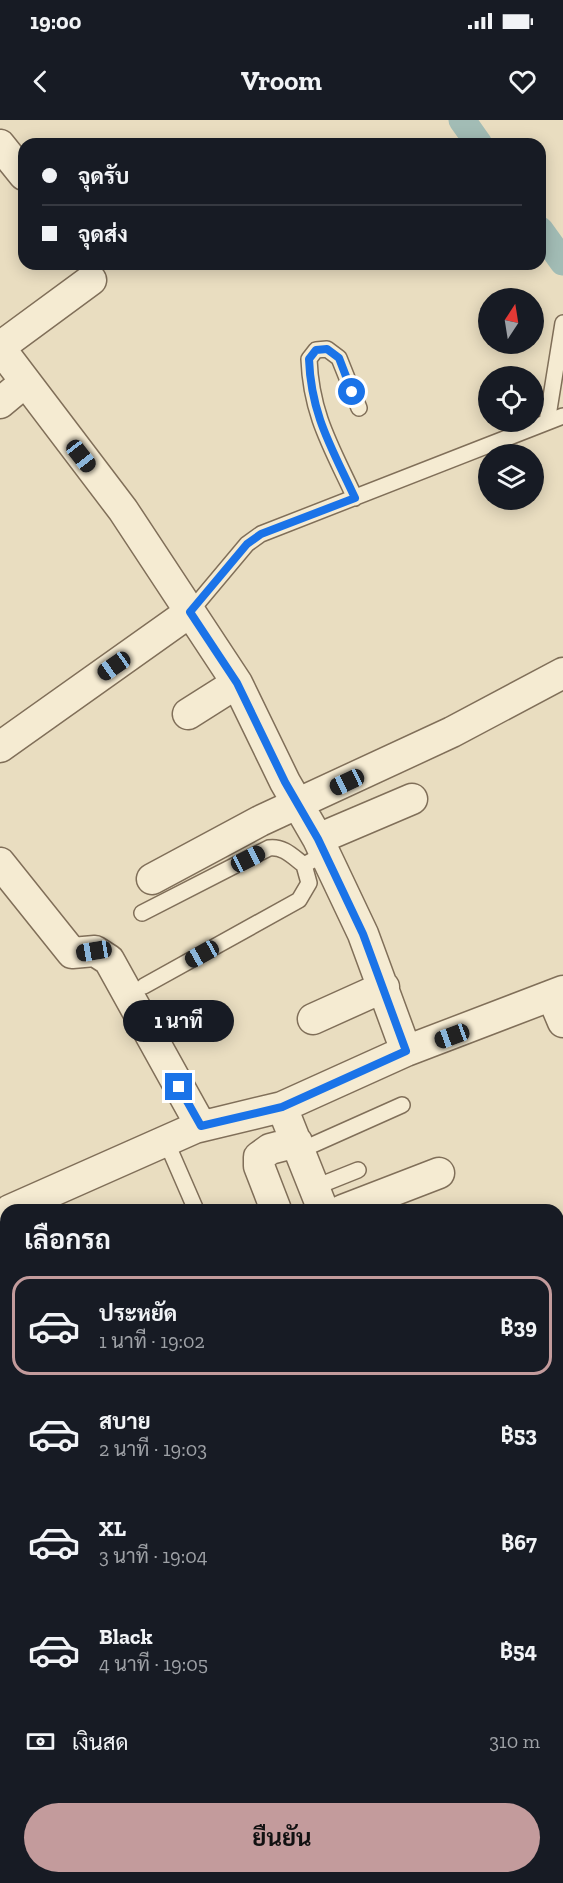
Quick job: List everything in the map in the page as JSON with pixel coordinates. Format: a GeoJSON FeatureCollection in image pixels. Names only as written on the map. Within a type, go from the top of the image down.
{"type":"FeatureCollection","features":[{"type":"Feature","properties":{"kind":"street"},"geometry":{"type":"LineString","coordinates":[[0,145],[18,168]]}},
{"type":"Feature","properties":{"kind":"street"},"geometry":{"type":"LineString","coordinates":[[91,280],[0,348],[24,383],[123,510],[237,683],[298,803],[315,853],[363,934],[406,1051]]}},
{"type":"Feature","properties":{"kind":"street"},"geometry":{"type":"LineString","coordinates":[[0,403],[24,383]]}},
{"type":"Feature","properties":{"kind":"street"},"geometry":{"type":"LineString","coordinates":[[0,747],[190,612]]}},
{"type":"Feature","properties":{"kind":"street"},"geometry":{"type":"LineString","coordinates":[[152,879],[298,803],[452,732],[563,673]]}},
{"type":"Feature","properties":{"kind":"street"},"geometry":{"type":"LineString","coordinates":[[188,714],[237,683]]}},
{"type":"Feature","properties":{"kind":"street"},"geometry":{"type":"LineString","coordinates":[[315,853],[412,799]]}},
{"type":"Feature","properties":{"kind":"street"},"geometry":{"type":"LineString","coordinates":[[0,863],[72,953],[94,951],[109,960],[201,1126]]}},
{"type":"Feature","properties":{"kind":"street"},"geometry":{"type":"LineString","coordinates":[[313,1019],[384,987]]}},
{"type":"Feature","properties":{"kind":"street"},"geometry":{"type":"LineString","coordinates":[[24,1204],[201,1126],[282,1107],[406,1051],[559,1003]]}},
{"type":"Feature","properties":{"kind":"street"},"geometry":{"type":"LineString","coordinates":[[282,1107],[318,1199]]}},
{"type":"Feature","properties":{"kind":"street"},"geometry":{"type":"LineString","coordinates":[[274,1204],[259,1166],[259,1157],[270,1149],[298,1146]]}},
{"type":"Feature","properties":{"kind":"street"},"geometry":{"type":"LineString","coordinates":[[359,1204],[439,1173]]}},
{"type":"Feature","properties":{"kind":"lane"},"geometry":{"type":"LineString","coordinates":[[547,422],[563,323]]}},
{"type":"Feature","properties":{"kind":"lane"},"geometry":{"type":"LineString","coordinates":[[355,498],[316,415],[310,387],[309,359],[316,350],[327,349],[339,358],[358,408]]}},
{"type":"Feature","properties":{"kind":"lane"},"geometry":{"type":"LineString","coordinates":[[190,612],[247,544],[261,534],[563,416]]}},
{"type":"Feature","properties":{"kind":"lane"},"geometry":{"type":"LineString","coordinates":[[142,913],[269,848],[277,847],[315,853],[309,884],[299,900],[144,986]]}},
{"type":"Feature","properties":{"kind":"lane"},"geometry":{"type":"LineString","coordinates":[[298,1146],[402,1105]]}},
{"type":"Feature","properties":{"kind":"lane"},"geometry":{"type":"LineString","coordinates":[[166,1141],[193,1204]]}},
{"type":"Feature","properties":{"kind":"lane"},"geometry":{"type":"LineString","coordinates":[[318,1199],[358,1170]]}},
{"type":"Feature","properties":{"kind":"waterway"},"geometry":{"type":"LineString","coordinates":[[462,120],[475,138]]}},
{"type":"Feature","properties":{"kind":"waterway"},"geometry":{"type":"LineString","coordinates":[[546,238],[563,262]]}},
{"type":"Feature","properties":{"kind":"route"},"geometry":{"type":"LineString","coordinates":[[179,1087],[201,1126],[282,1107],[406,1051],[363,934],[318,839],[285,782],[237,683],[190,612],[247,544],[261,534],[355,498],[316,415],[310,387],[309,359],[316,350],[327,349],[339,358],[352,392]]}}]}
